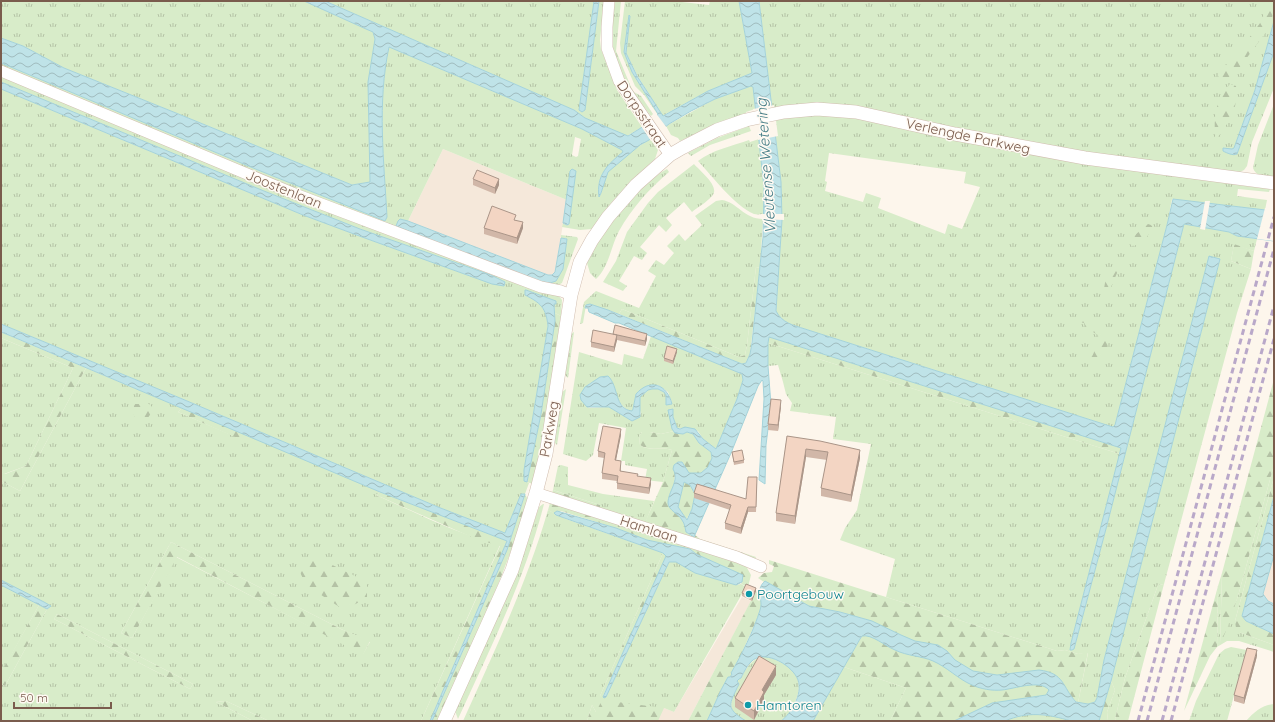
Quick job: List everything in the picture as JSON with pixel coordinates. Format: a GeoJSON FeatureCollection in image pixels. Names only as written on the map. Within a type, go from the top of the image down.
{"type":"FeatureCollection","features":[{"type":"Feature","properties":{"kind":"street","name":"Dorpsstraat"},"geometry":{"type":"LineString","coordinates":[[609,1],[606,39],[606,48],[609,56],[619,81],[670,155]]}},
{"type":"Feature","properties":{"kind":"street","name":"Joostenlaan"},"geometry":{"type":"LineString","coordinates":[[1,71],[295,194],[541,287],[561,291],[570,295]]}},
{"type":"Feature","properties":{"kind":"street","name":"Verlengde Parkweg"},"geometry":{"type":"LineString","coordinates":[[670,155],[711,133],[746,120],[784,112],[817,109],[856,112],[1046,152],[1274,183]]}},
{"type":"Feature","properties":{"kind":"street","name":"Parkweg"},"geometry":{"type":"LineString","coordinates":[[444,721],[512,570],[536,493],[546,454],[570,295],[580,262],[592,240],[608,217],[636,185],[670,155]]}},
{"type":"Feature","properties":{"kind":"street","name":"Hamlaan"},"geometry":{"type":"LineString","coordinates":[[536,493],[722,552],[761,567]]}},
{"type":"Feature","properties":{"kind":"shaded area"},"geometry":{"type":"Polygon","coordinates":[[[443,149],[567,200],[555,272],[552,275],[548,275],[408,221],[443,149]]]}},
{"type":"Feature","properties":{"kind":"shaded area"},"geometry":{"type":"Polygon","coordinates":[[[1274,555],[1274,604],[1268,601],[1263,594],[1274,555]]]}},
{"type":"Feature","properties":{"kind":"shaded area"},"geometry":{"type":"Polygon","coordinates":[[[742,597],[751,601],[688,721],[587,721],[664,708],[674,712],[742,597]]]}},
{"type":"Feature","properties":{"kind":"green space"},"geometry":{"type":"Polygon","coordinates":[[[1,1],[304,1],[373,32],[375,39],[368,82],[370,182],[352,185],[64,68],[23,46],[1,38],[1,1]]]}},
{"type":"Feature","properties":{"kind":"green space"},"geometry":{"type":"Polygon","coordinates":[[[325,1],[604,1],[600,40],[601,49],[617,90],[642,127],[627,136],[585,118],[574,110],[325,1]],[[599,2],[594,3],[579,110],[582,112],[585,110],[599,2]]]}},
{"type":"Feature","properties":{"kind":"green space"},"geometry":{"type":"Polygon","coordinates":[[[615,1],[621,1],[616,51],[634,92],[620,70],[616,60],[613,49],[612,33],[615,1]]]}},
{"type":"Feature","properties":{"kind":"green space"},"geometry":{"type":"Polygon","coordinates":[[[625,1],[673,1],[709,5],[710,1],[739,1],[752,73],[708,91],[662,116],[637,75],[626,53],[630,16],[624,52],[632,72],[658,115],[644,95],[635,86],[621,53],[620,43],[625,1]]]}},
{"type":"Feature","properties":{"kind":"green space"},"geometry":{"type":"Polygon","coordinates":[[[759,1],[1274,1],[1274,21],[1255,90],[1234,149],[1223,151],[1235,155],[1237,154],[1274,52],[1274,88],[1252,142],[1247,166],[1240,172],[1238,185],[1270,189],[1269,192],[1238,189],[1237,196],[1267,200],[1265,210],[1172,199],[1167,225],[1115,425],[1113,427],[796,326],[781,319],[776,312],[782,220],[781,182],[759,1]],[[829,153],[825,191],[863,202],[866,193],[881,198],[878,208],[945,234],[948,224],[962,229],[980,187],[964,183],[966,172],[829,153]]]}},
{"type":"Feature","properties":{"kind":"green space"},"geometry":{"type":"Polygon","coordinates":[[[1269,4],[1274,6],[1269,28],[1240,67],[1226,80],[1219,77],[1218,74],[1241,49],[1263,19],[1264,7],[1269,4]]]}},
{"type":"Feature","properties":{"kind":"green space"},"geometry":{"type":"Polygon","coordinates":[[[389,47],[582,129],[622,150],[623,152],[612,161],[601,177],[599,183],[599,197],[607,173],[633,150],[650,139],[658,150],[655,159],[612,202],[592,229],[580,230],[562,227],[563,223],[566,225],[569,224],[570,171],[567,200],[443,149],[408,221],[400,219],[553,282],[566,238],[561,238],[561,235],[577,237],[578,239],[562,283],[556,286],[368,220],[1,69],[1,63],[385,221],[387,217],[382,111],[385,68],[389,47]],[[575,137],[572,155],[576,157],[578,156],[581,139],[575,137]]]}},
{"type":"Feature","properties":{"kind":"green space"},"geometry":{"type":"Polygon","coordinates":[[[1,75],[559,296],[562,300],[561,316],[555,313],[554,304],[556,301],[525,295],[542,307],[546,315],[548,326],[524,470],[524,480],[529,483],[525,494],[521,494],[505,533],[438,507],[1,324],[1,89],[303,215],[492,284],[505,282],[491,275],[360,229],[264,191],[1,82],[1,75]]]}},
{"type":"Feature","properties":{"kind":"green space"},"geometry":{"type":"Polygon","coordinates":[[[1230,84],[1236,86],[1237,93],[1235,107],[1233,113],[1218,137],[1215,137],[1216,109],[1221,97],[1230,84]]]}},
{"type":"Feature","properties":{"kind":"green space"},"geometry":{"type":"Polygon","coordinates":[[[751,86],[754,87],[755,109],[746,112],[746,114],[726,120],[680,141],[678,138],[671,135],[666,126],[715,99],[751,86]]]}},
{"type":"Feature","properties":{"kind":"green space"},"geometry":{"type":"Polygon","coordinates":[[[634,92],[641,96],[653,114],[651,116],[634,92]]]}},
{"type":"Feature","properties":{"kind":"green space"},"geometry":{"type":"Polygon","coordinates":[[[1274,104],[1274,177],[1259,175],[1253,168],[1258,145],[1274,104]]]}},
{"type":"Feature","properties":{"kind":"green space"},"geometry":{"type":"Polygon","coordinates":[[[749,126],[751,131],[710,145],[691,156],[688,153],[717,138],[749,126]]]}},
{"type":"Feature","properties":{"kind":"green space"},"geometry":{"type":"Polygon","coordinates":[[[759,139],[764,187],[763,214],[754,214],[732,198],[698,161],[709,154],[722,149],[749,140],[750,142],[759,139]]]}},
{"type":"Feature","properties":{"kind":"green space"},"geometry":{"type":"Polygon","coordinates":[[[694,164],[712,184],[714,192],[712,196],[692,212],[684,202],[666,218],[672,225],[666,232],[659,225],[640,247],[647,253],[642,260],[634,256],[619,281],[627,286],[623,291],[603,282],[616,261],[627,232],[648,203],[658,192],[694,164]]]}},
{"type":"Feature","properties":{"kind":"green space"},"geometry":{"type":"Polygon","coordinates":[[[667,169],[669,172],[641,199],[629,214],[616,237],[604,269],[596,279],[590,273],[587,263],[600,238],[633,198],[656,176],[667,169]]]}},
{"type":"Feature","properties":{"kind":"green space"},"geometry":{"type":"Polygon","coordinates":[[[716,201],[727,201],[746,214],[763,219],[760,268],[756,267],[745,355],[739,357],[622,309],[619,314],[586,305],[583,323],[580,324],[584,302],[596,291],[639,308],[656,276],[648,271],[656,260],[664,265],[674,253],[667,246],[679,234],[685,241],[702,225],[695,216],[716,201]]]}},
{"type":"Feature","properties":{"kind":"green space"},"geometry":{"type":"Polygon","coordinates":[[[1148,224],[1153,227],[1147,237],[1139,244],[1131,246],[1130,241],[1148,224]]]}},
{"type":"Feature","properties":{"kind":"green space"},"geometry":{"type":"Polygon","coordinates":[[[1184,224],[1229,232],[1237,236],[1257,239],[1254,251],[1234,245],[1231,261],[1251,269],[1237,313],[1164,584],[1158,585],[1125,678],[1115,719],[1116,721],[1108,721],[1107,712],[1115,690],[1111,681],[1220,259],[1209,257],[1104,660],[1097,698],[1095,702],[1088,704],[1078,703],[1088,653],[1078,654],[1065,650],[1057,651],[886,597],[895,559],[840,540],[845,528],[857,510],[871,444],[833,439],[836,417],[790,411],[792,403],[786,394],[778,365],[768,366],[768,343],[1120,454],[1071,643],[1070,650],[1074,649],[1184,224]]]}},
{"type":"Feature","properties":{"kind":"green space"},"geometry":{"type":"Polygon","coordinates":[[[1234,244],[1254,251],[1251,269],[1231,261],[1234,244]]]}},
{"type":"Feature","properties":{"kind":"green space"},"geometry":{"type":"Polygon","coordinates":[[[1115,261],[1119,262],[1120,266],[1111,287],[1109,296],[1106,298],[1103,294],[1105,283],[1115,261]]]}},
{"type":"Feature","properties":{"kind":"green space"},"geometry":{"type":"Polygon","coordinates":[[[756,267],[760,268],[750,354],[745,364],[619,314],[622,309],[739,357],[745,355],[756,267]]]}},
{"type":"Feature","properties":{"kind":"green space"},"geometry":{"type":"Polygon","coordinates":[[[555,313],[561,316],[548,409],[533,484],[527,482],[541,414],[555,313]]]}},
{"type":"Feature","properties":{"kind":"green space"},"geometry":{"type":"Polygon","coordinates":[[[1079,315],[1102,330],[1108,339],[1105,352],[1095,367],[1089,367],[1088,361],[1099,342],[1098,335],[1087,330],[1084,323],[1079,322],[1077,317],[1079,315]]]}},
{"type":"Feature","properties":{"kind":"green space"},"geometry":{"type":"Polygon","coordinates":[[[1,332],[86,368],[20,491],[1,481],[1,472],[5,474],[26,466],[73,368],[1,338],[1,332]]]}},
{"type":"Feature","properties":{"kind":"green space"},"geometry":{"type":"Polygon","coordinates":[[[574,332],[568,378],[564,374],[569,335],[574,332]]]}},
{"type":"Feature","properties":{"kind":"green space"},"geometry":{"type":"Polygon","coordinates":[[[651,336],[742,374],[743,380],[737,399],[716,449],[703,439],[698,431],[677,428],[672,409],[672,429],[674,431],[661,434],[642,432],[639,436],[640,445],[651,449],[672,450],[663,482],[645,480],[647,469],[625,465],[625,461],[621,461],[626,428],[599,423],[593,455],[586,461],[563,454],[579,352],[622,365],[624,354],[643,359],[651,336]],[[592,382],[589,384],[587,407],[609,407],[632,421],[641,414],[639,407],[640,397],[648,390],[658,389],[664,392],[666,395],[666,405],[672,403],[668,392],[658,385],[636,394],[632,411],[625,408],[618,400],[614,389],[592,382]]]}},
{"type":"Feature","properties":{"kind":"green space"},"geometry":{"type":"Polygon","coordinates":[[[769,337],[1121,448],[1120,454],[768,343],[769,337]]]}},
{"type":"Feature","properties":{"kind":"green space"},"geometry":{"type":"Polygon","coordinates":[[[1,338],[73,368],[26,466],[4,474],[1,472],[1,338]]]}},
{"type":"Feature","properties":{"kind":"green space"},"geometry":{"type":"Polygon","coordinates":[[[86,368],[182,408],[178,412],[243,440],[250,436],[380,492],[376,495],[437,523],[500,545],[421,721],[269,721],[226,701],[216,702],[253,721],[1,721],[1,684],[5,686],[47,609],[51,606],[1,580],[1,481],[20,491],[86,368]],[[171,542],[121,633],[132,638],[176,557],[363,654],[370,642],[341,629],[171,542]],[[57,614],[54,619],[190,689],[193,684],[57,614]]]}},
{"type":"Feature","properties":{"kind":"green space"},"geometry":{"type":"Polygon","coordinates":[[[1274,379],[1274,465],[1238,596],[1220,645],[1222,573],[1274,379]]]}},
{"type":"Feature","properties":{"kind":"green space"},"geometry":{"type":"Polygon","coordinates":[[[566,389],[557,445],[553,441],[562,392],[566,389]]]}},
{"type":"Feature","properties":{"kind":"green space"},"geometry":{"type":"Polygon","coordinates":[[[134,404],[149,404],[154,409],[145,422],[133,416],[134,404]]]}},
{"type":"Feature","properties":{"kind":"green space"},"geometry":{"type":"Polygon","coordinates":[[[182,408],[250,436],[244,441],[178,412],[182,408]]]}},
{"type":"Feature","properties":{"kind":"green space"},"geometry":{"type":"Polygon","coordinates":[[[674,431],[675,433],[683,434],[687,432],[693,434],[699,443],[711,452],[712,458],[708,467],[701,473],[689,473],[682,462],[675,473],[674,486],[669,496],[670,508],[681,517],[690,535],[694,537],[695,535],[700,539],[756,557],[755,559],[552,493],[553,490],[600,505],[600,508],[646,520],[663,482],[672,450],[644,447],[640,445],[639,436],[642,432],[661,434],[674,431]]]}},
{"type":"Feature","properties":{"kind":"green space"},"geometry":{"type":"Polygon","coordinates":[[[561,465],[568,467],[568,485],[603,494],[654,501],[646,521],[599,508],[600,505],[553,490],[558,466],[561,465]]]}},
{"type":"Feature","properties":{"kind":"green space"},"geometry":{"type":"Polygon","coordinates":[[[1274,465],[1274,477],[1235,621],[1241,633],[1274,645],[1274,652],[1239,641],[1227,641],[1217,647],[1218,586],[1222,573],[1220,643],[1238,596],[1274,465]]]}},
{"type":"Feature","properties":{"kind":"green space"},"geometry":{"type":"Polygon","coordinates":[[[1274,477],[1274,496],[1242,616],[1246,621],[1274,634],[1274,645],[1241,633],[1236,628],[1235,621],[1274,477]]]}},
{"type":"Feature","properties":{"kind":"green space"},"geometry":{"type":"Polygon","coordinates":[[[684,482],[690,485],[695,494],[692,509],[686,520],[678,507],[684,482]]]}},
{"type":"Feature","properties":{"kind":"green space"},"geometry":{"type":"Polygon","coordinates":[[[380,492],[507,541],[430,721],[421,721],[500,546],[476,539],[376,495],[380,492]]]}},
{"type":"Feature","properties":{"kind":"green space"},"geometry":{"type":"Polygon","coordinates":[[[525,494],[528,500],[498,584],[475,639],[437,721],[432,721],[507,550],[525,494]]]}},
{"type":"Feature","properties":{"kind":"green space"},"geometry":{"type":"Polygon","coordinates":[[[550,503],[711,552],[746,566],[751,575],[748,587],[741,584],[742,582],[714,562],[696,554],[690,549],[647,540],[616,528],[561,511],[555,514],[548,510],[550,503]]]}},
{"type":"Feature","properties":{"kind":"green space"},"geometry":{"type":"Polygon","coordinates":[[[543,504],[536,532],[517,587],[458,719],[455,711],[523,554],[539,507],[543,504]]]}},
{"type":"Feature","properties":{"kind":"green space"},"geometry":{"type":"Polygon","coordinates":[[[548,510],[566,519],[663,553],[600,696],[606,697],[669,562],[676,562],[695,573],[736,585],[741,584],[746,587],[674,712],[664,708],[596,712],[592,705],[587,721],[463,721],[520,591],[540,537],[548,510]]]}},
{"type":"Feature","properties":{"kind":"green space"},"geometry":{"type":"Polygon","coordinates":[[[171,542],[341,629],[370,641],[363,655],[177,557],[132,638],[121,633],[171,542]]]}},
{"type":"Feature","properties":{"kind":"green space"},"geometry":{"type":"Polygon","coordinates":[[[663,553],[666,558],[603,696],[604,698],[600,696],[663,553]]]}},
{"type":"Feature","properties":{"kind":"green space"},"geometry":{"type":"Polygon","coordinates":[[[316,557],[367,582],[367,598],[344,610],[306,585],[299,570],[316,557]]]}},
{"type":"Feature","properties":{"kind":"green space"},"geometry":{"type":"Polygon","coordinates":[[[769,560],[1057,651],[1065,650],[1078,654],[1088,652],[1078,703],[1072,698],[984,707],[954,721],[890,721],[906,688],[844,667],[862,636],[868,620],[840,612],[809,606],[764,582],[758,578],[764,573],[772,572],[774,566],[769,564],[769,560]]]}},
{"type":"Feature","properties":{"kind":"green space"},"geometry":{"type":"Polygon","coordinates":[[[1164,584],[1128,721],[1116,721],[1115,719],[1125,678],[1158,585],[1164,584]]]}},
{"type":"Feature","properties":{"kind":"green space"},"geometry":{"type":"Polygon","coordinates":[[[1,585],[39,605],[3,670],[1,669],[1,585]]]}},
{"type":"Feature","properties":{"kind":"green space"},"geometry":{"type":"Polygon","coordinates":[[[1218,586],[1217,647],[1210,656],[1184,711],[1218,586]]]}},
{"type":"Feature","properties":{"kind":"green space"},"geometry":{"type":"Polygon","coordinates":[[[756,591],[761,600],[761,610],[740,657],[731,673],[732,674],[721,690],[707,721],[688,721],[756,591]]]}},
{"type":"Feature","properties":{"kind":"green space"},"geometry":{"type":"Polygon","coordinates":[[[39,605],[47,609],[5,686],[1,684],[1,669],[3,669],[39,605]]]}},
{"type":"Feature","properties":{"kind":"green space"},"geometry":{"type":"Polygon","coordinates":[[[57,614],[193,684],[190,689],[54,619],[57,614]]]}},
{"type":"Feature","properties":{"kind":"green space"},"geometry":{"type":"Polygon","coordinates":[[[1231,647],[1257,652],[1257,654],[1246,652],[1227,721],[1189,721],[1196,701],[1219,654],[1225,649],[1231,647]]]}},
{"type":"Feature","properties":{"kind":"green space"},"geometry":{"type":"Polygon","coordinates":[[[764,656],[782,663],[789,667],[794,673],[798,679],[799,687],[797,696],[789,714],[782,720],[746,721],[734,713],[731,705],[739,684],[737,682],[753,661],[764,656]]]}},
{"type":"Feature","properties":{"kind":"green space"},"geometry":{"type":"Polygon","coordinates":[[[844,667],[906,688],[890,721],[813,721],[844,667]]]}},
{"type":"Feature","properties":{"kind":"green space"},"geometry":{"type":"Polygon","coordinates":[[[1111,681],[1115,690],[1107,712],[1108,721],[1099,721],[1111,681]]]}},
{"type":"Feature","properties":{"kind":"green space"},"geometry":{"type":"Polygon","coordinates":[[[602,700],[664,708],[658,721],[587,721],[592,705],[596,712],[602,700]]]}},
{"type":"Feature","properties":{"kind":"green space"},"geometry":{"type":"Polygon","coordinates":[[[226,701],[269,721],[253,721],[216,702],[226,701]]]}},
{"type":"Feature","properties":{"kind":"green space"},"geometry":{"type":"Polygon","coordinates":[[[1274,704],[1273,721],[1246,721],[1258,710],[1274,704]]]}},
{"type":"Feature","properties":{"kind":"green space"},"geometry":{"type":"Polygon","coordinates":[[[1032,714],[1059,717],[1071,721],[1005,721],[1011,718],[1032,714]]]}},
{"type":"Feature","properties":{"kind":"water","name":"Vleutense Wetering"},"geometry":{"type":"Polygon","coordinates":[[[304,1],[325,1],[574,110],[585,118],[628,136],[655,119],[658,114],[632,72],[624,52],[629,15],[626,53],[637,76],[663,116],[708,91],[752,73],[739,1],[759,1],[781,182],[782,220],[776,311],[778,315],[788,323],[796,326],[1113,427],[1115,425],[1173,199],[1274,211],[1274,241],[1237,236],[1229,232],[1184,224],[1074,649],[1070,650],[1071,643],[1121,448],[769,337],[768,366],[771,405],[766,445],[765,484],[759,480],[764,399],[762,380],[758,386],[731,453],[694,537],[686,532],[682,520],[668,505],[675,478],[673,469],[674,465],[678,462],[682,462],[689,473],[701,473],[708,467],[712,458],[711,452],[699,443],[693,434],[687,432],[683,434],[675,433],[672,429],[668,410],[673,409],[673,417],[677,428],[680,429],[685,427],[695,429],[703,439],[716,449],[737,399],[743,380],[742,374],[619,323],[615,323],[589,312],[588,308],[585,308],[586,305],[590,304],[608,310],[742,364],[746,363],[750,354],[752,343],[763,237],[764,187],[753,87],[751,86],[715,99],[669,124],[649,140],[640,145],[608,172],[599,197],[599,182],[601,176],[612,161],[623,152],[622,150],[582,129],[389,47],[385,68],[382,111],[387,217],[385,221],[1,63],[1,38],[23,46],[64,68],[352,185],[370,182],[368,82],[375,39],[373,32],[304,1]],[[684,482],[678,507],[687,520],[692,509],[695,494],[690,485],[684,482]]]}},
{"type":"Feature","properties":{"kind":"water"},"geometry":{"type":"Polygon","coordinates":[[[594,1],[599,1],[585,110],[582,112],[579,110],[594,1]]]}},
{"type":"Feature","properties":{"kind":"water"},"geometry":{"type":"Polygon","coordinates":[[[1274,21],[1274,52],[1237,154],[1230,154],[1223,151],[1223,148],[1234,148],[1255,90],[1274,21]]]}},
{"type":"Feature","properties":{"kind":"water"},"geometry":{"type":"Polygon","coordinates":[[[1,82],[264,191],[360,229],[491,275],[505,282],[504,286],[492,284],[303,215],[1,89],[1,82]]]}},
{"type":"Feature","properties":{"kind":"water"},"geometry":{"type":"Polygon","coordinates":[[[572,169],[576,171],[569,224],[567,225],[563,223],[570,171],[572,169]]]}},
{"type":"Feature","properties":{"kind":"water"},"geometry":{"type":"Polygon","coordinates":[[[400,219],[548,275],[552,275],[555,272],[561,238],[567,239],[563,269],[556,281],[547,284],[396,226],[400,219]]]}},
{"type":"Feature","properties":{"kind":"water"},"geometry":{"type":"Polygon","coordinates":[[[1209,256],[1220,259],[1111,681],[1099,721],[1071,721],[1046,715],[1030,715],[1005,721],[954,721],[992,703],[1046,695],[1049,690],[1040,685],[998,690],[979,688],[933,661],[900,652],[874,638],[862,636],[813,721],[781,721],[789,714],[795,703],[799,691],[798,680],[791,670],[779,661],[772,658],[759,657],[747,666],[741,678],[737,681],[739,684],[731,702],[732,709],[735,713],[746,721],[707,721],[721,690],[728,677],[732,674],[731,673],[754,626],[761,606],[760,588],[765,581],[809,606],[840,612],[872,621],[915,641],[938,645],[947,651],[955,660],[973,671],[997,675],[1039,670],[1047,672],[1058,677],[1076,702],[1088,704],[1095,702],[1104,660],[1209,256]]]}},
{"type":"Feature","properties":{"kind":"water"},"geometry":{"type":"Polygon","coordinates":[[[525,290],[556,301],[556,304],[554,304],[555,321],[541,414],[527,482],[524,481],[524,470],[548,326],[544,310],[539,304],[525,295],[525,290]]]}},
{"type":"Feature","properties":{"kind":"water"},"geometry":{"type":"Polygon","coordinates":[[[1,324],[438,507],[505,533],[521,494],[525,494],[507,550],[432,721],[430,721],[507,541],[380,492],[1,332],[1,324]]]}},
{"type":"Feature","properties":{"kind":"water"},"geometry":{"type":"Polygon","coordinates":[[[608,376],[614,385],[619,402],[626,409],[632,411],[636,394],[641,389],[652,385],[662,388],[670,397],[672,404],[666,405],[666,395],[664,392],[658,389],[652,389],[648,390],[640,397],[640,417],[632,421],[609,407],[587,407],[581,400],[580,395],[585,387],[600,377],[608,376]]]}},
{"type":"Feature","properties":{"kind":"water"},"geometry":{"type":"Polygon","coordinates":[[[1274,496],[1274,555],[1263,594],[1268,601],[1274,604],[1274,634],[1246,621],[1242,616],[1274,496]]]}},
{"type":"Feature","properties":{"kind":"water"},"geometry":{"type":"Polygon","coordinates":[[[557,511],[616,528],[647,540],[690,549],[696,554],[743,575],[742,582],[736,585],[695,573],[676,562],[669,562],[606,697],[604,698],[603,697],[666,556],[663,553],[556,515],[554,513],[557,511]]]}},
{"type":"Feature","properties":{"kind":"water"},"geometry":{"type":"Polygon","coordinates":[[[1,580],[51,606],[47,609],[1,585],[1,580]]]}},
{"type":"Feature","properties":{"kind":"pier"},"geometry":{"type":"Polygon","coordinates":[[[774,105],[778,136],[758,140],[753,109],[774,105]]]}},
{"type":"Feature","properties":{"kind":"pier"},"geometry":{"type":"Polygon","coordinates":[[[655,112],[667,128],[651,141],[641,126],[654,117],[656,114],[655,112]]]}},
{"type":"Feature","properties":{"kind":"pier"},"geometry":{"type":"Polygon","coordinates":[[[1205,201],[1210,201],[1205,230],[1200,229],[1205,201]]]}},
{"type":"Feature","properties":{"kind":"pier"},"geometry":{"type":"Polygon","coordinates":[[[1265,208],[1274,209],[1274,241],[1257,239],[1265,208]]]}},
{"type":"Feature","properties":{"kind":"pier"},"geometry":{"type":"Polygon","coordinates":[[[761,214],[784,214],[784,220],[761,219],[761,214]]]}},
{"type":"Feature","properties":{"kind":"building"},"geometry":{"type":"Polygon","coordinates":[[[477,170],[499,179],[495,188],[473,179],[477,170]]]}},
{"type":"Feature","properties":{"kind":"building"},"geometry":{"type":"Polygon","coordinates":[[[492,206],[516,215],[514,220],[523,222],[517,238],[484,228],[492,206]]]}},
{"type":"Feature","properties":{"kind":"building"},"geometry":{"type":"Polygon","coordinates":[[[615,325],[647,334],[645,341],[613,334],[615,325]]]}},
{"type":"Feature","properties":{"kind":"building"},"geometry":{"type":"Polygon","coordinates":[[[593,330],[617,335],[614,347],[591,342],[593,330]]]}},
{"type":"Feature","properties":{"kind":"building"},"geometry":{"type":"Polygon","coordinates":[[[667,346],[677,349],[673,361],[664,358],[667,346]]]}},
{"type":"Feature","properties":{"kind":"building"},"geometry":{"type":"Polygon","coordinates":[[[771,399],[781,400],[778,425],[768,424],[771,399]]]}},
{"type":"Feature","properties":{"kind":"building"},"geometry":{"type":"Polygon","coordinates":[[[603,426],[621,429],[615,460],[621,461],[620,471],[651,478],[649,488],[617,483],[618,476],[602,473],[605,453],[598,451],[603,426]]]}},
{"type":"Feature","properties":{"kind":"building"},"geometry":{"type":"Polygon","coordinates":[[[787,436],[820,441],[860,450],[851,495],[821,488],[828,452],[806,449],[795,516],[776,513],[787,436]]]}},
{"type":"Feature","properties":{"kind":"building"},"geometry":{"type":"Polygon","coordinates":[[[742,450],[744,460],[734,462],[732,452],[742,450]]]}},
{"type":"Feature","properties":{"kind":"building"},"geometry":{"type":"Polygon","coordinates":[[[748,477],[757,477],[756,507],[748,507],[741,528],[725,523],[731,505],[694,493],[697,484],[746,499],[748,477]]]}},
{"type":"Feature","properties":{"kind":"building","name":"Poortgebouw"},"geometry":{"type":"Polygon","coordinates":[[[746,584],[756,588],[752,598],[742,593],[746,584]]]}},
{"type":"Feature","properties":{"kind":"building"},"geometry":{"type":"Polygon","coordinates":[[[1247,648],[1257,650],[1244,698],[1234,695],[1247,648]]]}},
{"type":"Feature","properties":{"kind":"building"},"geometry":{"type":"Polygon","coordinates":[[[759,656],[776,666],[762,690],[764,692],[754,711],[735,698],[759,656]]]}},
{"type":"Feature","properties":{"kind":"railway"},"geometry":{"type":"LineString","coordinates":[[1138,721],[1274,217]]}},
{"type":"Feature","properties":{"kind":"railway"},"geometry":{"type":"LineString","coordinates":[[1147,721],[1274,249]]}},
{"type":"Feature","properties":{"kind":"railway"},"geometry":{"type":"LineString","coordinates":[[1162,721],[1274,306]]}},
{"type":"Feature","properties":{"kind":"railway"},"geometry":{"type":"LineString","coordinates":[[1171,721],[1274,339]]}},
{"type":"Feature","properties":{"kind":"place","name":"Poortgebouw"},"geometry":{"type":"Point","coordinates":[749,594]}},
{"type":"Feature","properties":{"kind":"place","name":"Hamtoren"},"geometry":{"type":"Point","coordinates":[748,705]}}]}
